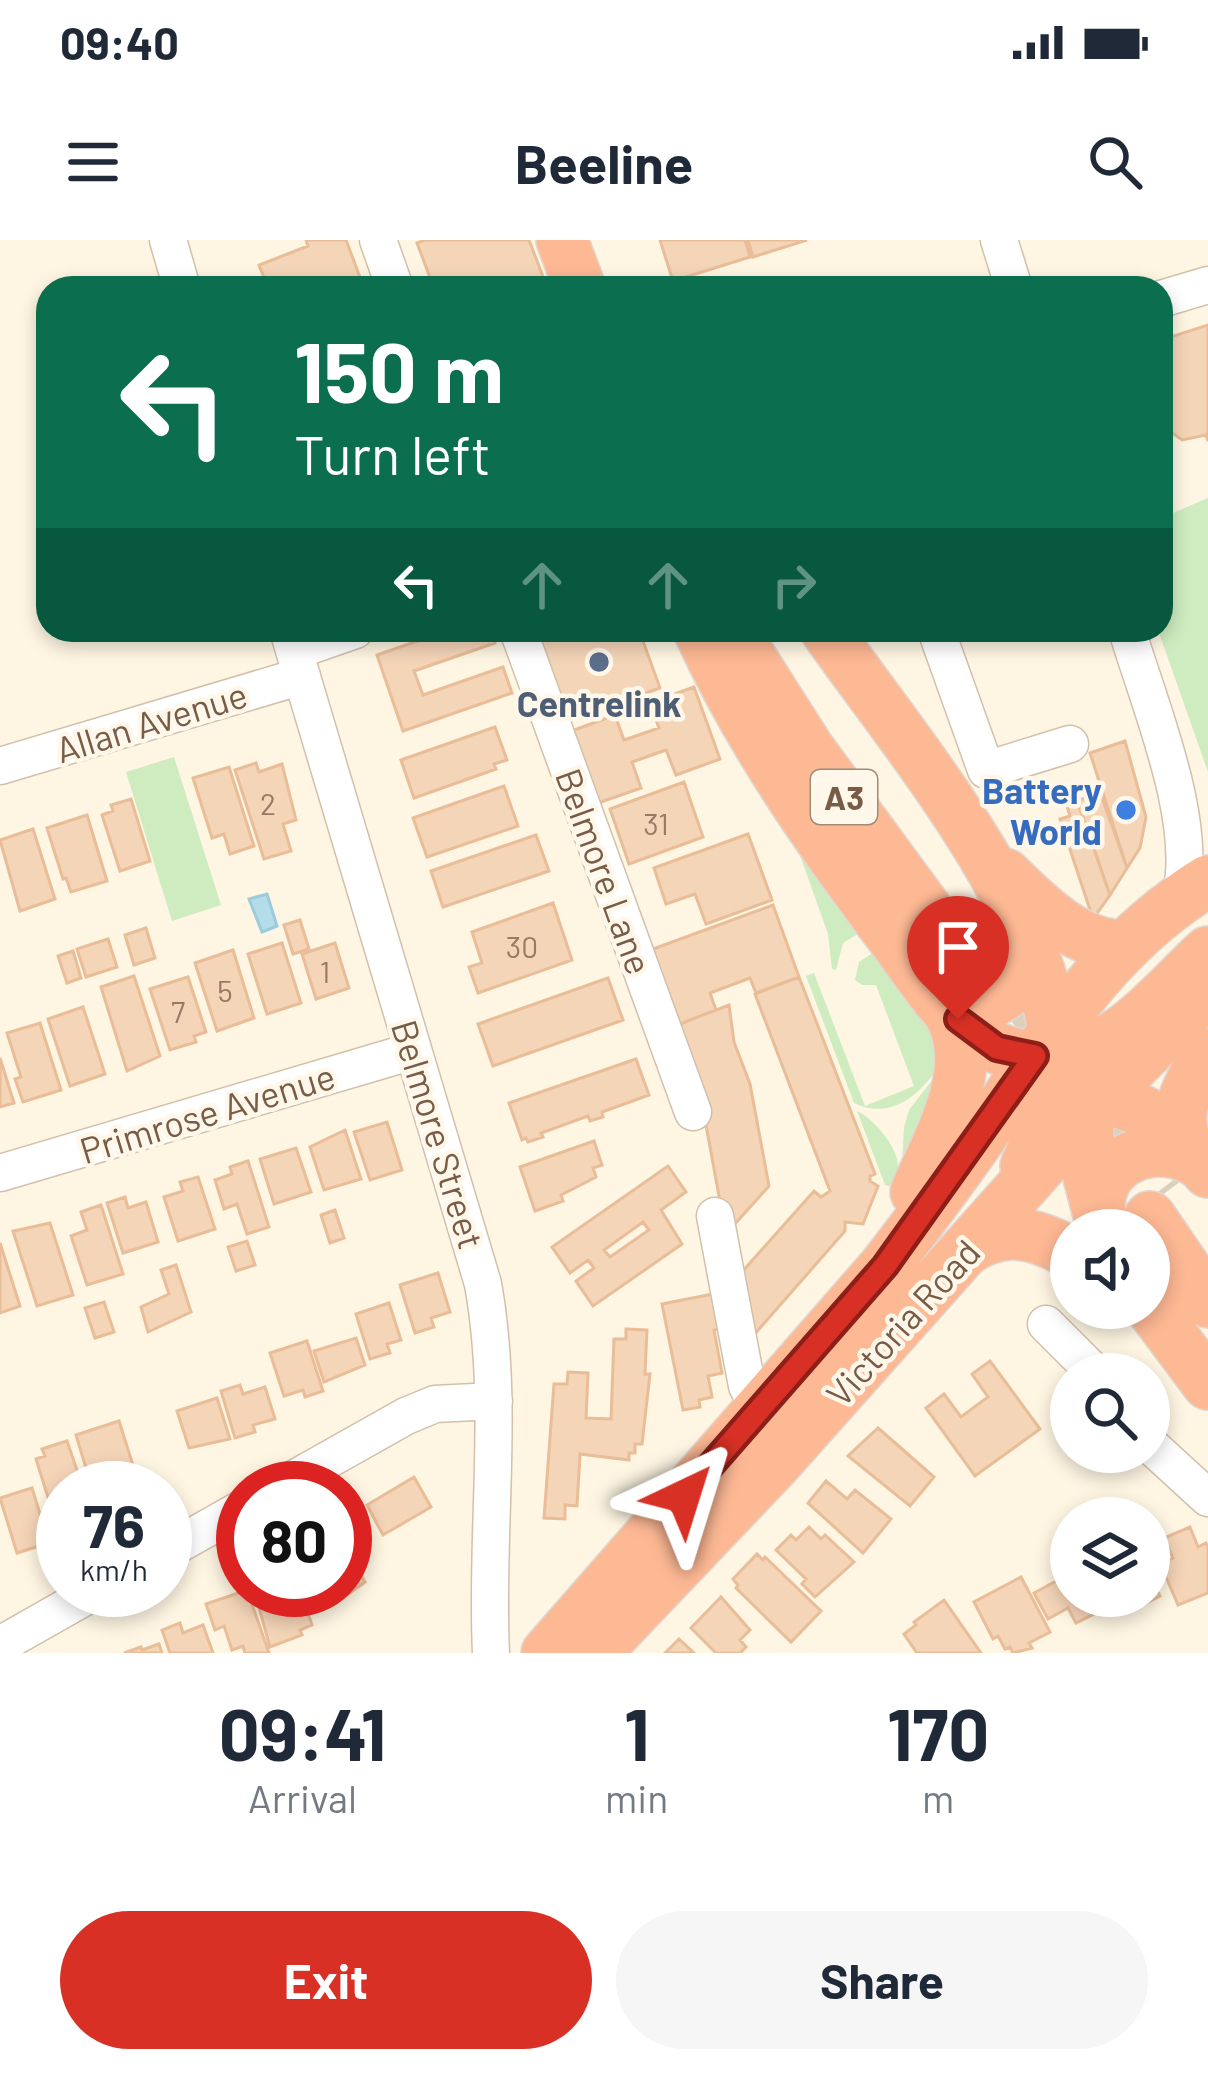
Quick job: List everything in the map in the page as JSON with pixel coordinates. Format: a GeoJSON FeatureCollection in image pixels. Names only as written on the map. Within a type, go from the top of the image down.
{"type":"FeatureCollection","features":[{"type":"Feature","properties":{"kind":"highway"},"geometry":{"type":"LineString","coordinates":[[562,240],[576,276]]}},
{"type":"Feature","properties":{"kind":"highway"},"geometry":{"type":"LineString","coordinates":[[594,240],[606,276]]}},
{"type":"Feature","properties":{"kind":"highway"},"geometry":{"type":"LineString","coordinates":[[704,642],[769,763],[969,965],[1060,1047],[1080,1106],[1089,1177],[1161,1193],[1208,1244]]}},
{"type":"Feature","properties":{"kind":"highway","name":"A3"},"geometry":{"type":"LineString","coordinates":[[741,642],[808,748],[969,965]]}},
{"type":"Feature","properties":{"kind":"highway","name":"A3"},"geometry":{"type":"LineString","coordinates":[[774,642],[837,739],[969,965]]}},
{"type":"Feature","properties":{"kind":"highway"},"geometry":{"type":"LineString","coordinates":[[835,642],[987,857],[1040,907],[1075,932],[1103,944],[1124,946]]}},
{"type":"Feature","properties":{"kind":"highway"},"geometry":{"type":"LineString","coordinates":[[885,1266],[948,1119],[960,1069],[960,1032],[987,857]]}},
{"type":"Feature","properties":{"kind":"highway"},"geometry":{"type":"LineString","coordinates":[[1060,1047],[1124,982],[1194,890]]}},
{"type":"Feature","properties":{"kind":"highway","name":"Victoria Road"},"geometry":{"type":"LineString","coordinates":[[547,1653],[885,1266],[1060,1047],[1079,993],[1124,946],[1194,890]]}},
{"type":"Feature","properties":{"kind":"highway"},"geometry":{"type":"LineString","coordinates":[[969,965],[980,1039],[997,1048],[1060,1047],[1132,1024],[1208,952]]}},
{"type":"Feature","properties":{"kind":"highway","name":"Victoria Road"},"geometry":{"type":"LineString","coordinates":[[595,1653],[774,1465],[978,1237],[1080,1106],[1208,991]]}},
{"type":"Feature","properties":{"kind":"highway"},"geometry":{"type":"LineString","coordinates":[[1161,1193],[1181,1132],[1181,1108],[1208,1054]]}},
{"type":"Feature","properties":{"kind":"highway"},"geometry":{"type":"LineString","coordinates":[[937,1198],[999,1142],[1080,1106],[1142,1109],[1167,1124],[1161,1193],[1208,1302]]}},
{"type":"Feature","properties":{"kind":"highway"},"geometry":{"type":"LineString","coordinates":[[978,1237],[1010,1232],[1050,1244]]}},
{"type":"Feature","properties":{"kind":"highway"},"geometry":{"type":"LineString","coordinates":[[1167,1329],[1208,1384]]}},
{"type":"Feature","properties":{"kind":"street"},"geometry":{"type":"LineString","coordinates":[[168,240],[178,276]]}},
{"type":"Feature","properties":{"kind":"street"},"geometry":{"type":"LineString","coordinates":[[378,240],[391,276]]}},
{"type":"Feature","properties":{"kind":"street"},"geometry":{"type":"LineString","coordinates":[[999,240],[1010,276]]}},
{"type":"Feature","properties":{"kind":"street"},"geometry":{"type":"LineString","coordinates":[[1173,295],[1208,284]]}},
{"type":"Feature","properties":{"kind":"street","name":"Belmore Lane"},"geometry":{"type":"LineString","coordinates":[[522,642],[692,1112]]}},
{"type":"Feature","properties":{"kind":"street"},"geometry":{"type":"LineString","coordinates":[[940,642],[986,770],[1070,744]]}},
{"type":"Feature","properties":{"kind":"street"},"geometry":{"type":"LineString","coordinates":[[1131,642],[1174,782],[1186,871],[1194,890]]}},
{"type":"Feature","properties":{"kind":"street","name":"Allan Avenue"},"geometry":{"type":"LineString","coordinates":[[0,766],[295,652]]}},
{"type":"Feature","properties":{"kind":"street","name":"Belmore Street"},"geometry":{"type":"LineString","coordinates":[[295,652],[484,1284],[493,1338],[491,1653]]}},
{"type":"Feature","properties":{"kind":"street"},"geometry":{"type":"LineString","coordinates":[[1174,782],[1208,818]]}},
{"type":"Feature","properties":{"kind":"street","name":"Primrose Avenue"},"geometry":{"type":"LineString","coordinates":[[0,1173],[413,1051]]}},
{"type":"Feature","properties":{"kind":"street"},"geometry":{"type":"LineString","coordinates":[[715,1216],[747,1386],[760,1410]]}},
{"type":"Feature","properties":{"kind":"street"},"geometry":{"type":"LineString","coordinates":[[1046,1324],[1075,1353]]}},
{"type":"Feature","properties":{"kind":"street"},"geometry":{"type":"LineString","coordinates":[[328,1461],[421,1410],[494,1401]]}},
{"type":"Feature","properties":{"kind":"street"},"geometry":{"type":"LineString","coordinates":[[1170,1463],[1208,1498]]}},
{"type":"Feature","properties":{"kind":"street"},"geometry":{"type":"LineString","coordinates":[[0,1645],[50,1617]]}},
{"type":"Feature","properties":{"kind":"green space"},"geometry":{"type":"Polygon","coordinates":[[[1208,498],[1208,772],[1162,642],[1173,642],[1173,513],[1208,498]]]}},
{"type":"Feature","properties":{"kind":"green space"},"geometry":{"type":"Polygon","coordinates":[[[174,757],[221,905],[172,921],[126,772],[174,757]]]}},
{"type":"Feature","properties":{"kind":"green space"},"geometry":{"type":"Polygon","coordinates":[[[796,844],[864,930],[843,943],[836,970],[832,969],[828,934],[796,844]]]}},
{"type":"Feature","properties":{"kind":"green space"},"geometry":{"type":"Polygon","coordinates":[[[878,955],[942,1037],[939,1064],[930,1078],[902,1103],[879,1109],[867,1108],[854,1103],[806,976],[814,973],[865,1106],[914,1086],[876,985],[855,980],[859,962],[878,955]]]}},
{"type":"Feature","properties":{"kind":"green space"},"geometry":{"type":"Polygon","coordinates":[[[936,1075],[901,1181],[909,1110],[936,1075]]]}},
{"type":"Feature","properties":{"kind":"green space"},"geometry":{"type":"Polygon","coordinates":[[[857,1111],[877,1127],[894,1151],[898,1167],[892,1187],[885,1185],[857,1111]]]}},
{"type":"Feature","properties":{"kind":"water"},"geometry":{"type":"Polygon","coordinates":[[[267,894],[277,926],[262,932],[249,899],[267,894]]]}},
{"type":"Feature","properties":{"kind":"building"},"geometry":{"type":"Polygon","coordinates":[[[306,240],[346,240],[360,276],[263,276],[259,265],[308,246],[306,240]]]}},
{"type":"Feature","properties":{"kind":"building"},"geometry":{"type":"Polygon","coordinates":[[[529,240],[543,276],[429,276],[417,243],[529,240]]]}},
{"type":"Feature","properties":{"kind":"building"},"geometry":{"type":"Polygon","coordinates":[[[660,240],[745,240],[750,257],[689,276],[671,276],[660,240]]]}},
{"type":"Feature","properties":{"kind":"building"},"geometry":{"type":"Polygon","coordinates":[[[748,240],[807,240],[753,257],[748,240]]]}},
{"type":"Feature","properties":{"kind":"building"},"geometry":{"type":"Polygon","coordinates":[[[1208,325],[1208,441],[1206,435],[1182,440],[1173,434],[1173,336],[1208,325]]]}},
{"type":"Feature","properties":{"kind":"building"},"geometry":{"type":"Polygon","coordinates":[[[414,642],[495,642],[414,671],[423,695],[503,667],[512,693],[403,731],[377,655],[414,642]]]}},
{"type":"Feature","properties":{"kind":"building","name":"Centrelink"},"geometry":{"type":"Polygon","coordinates":[[[541,642],[643,642],[660,688],[569,721],[541,642]]]}},
{"type":"Feature","properties":{"kind":"building"},"geometry":{"type":"Polygon","coordinates":[[[694,687],[720,759],[676,775],[666,750],[632,762],[641,788],[595,804],[569,732],[615,715],[624,740],[659,728],[650,703],[694,687]]]}},
{"type":"Feature","properties":{"kind":"building"},"geometry":{"type":"Polygon","coordinates":[[[495,727],[507,760],[494,764],[496,769],[414,798],[401,760],[495,727]]]}},
{"type":"Feature","properties":{"kind":"building","name":"Battery World"},"geometry":{"type":"Polygon","coordinates":[[[1125,741],[1146,817],[1140,848],[1127,868],[1090,753],[1125,741]]]}},
{"type":"Feature","properties":{"kind":"building"},"geometry":{"type":"Polygon","coordinates":[[[256,763],[259,772],[282,764],[296,820],[283,824],[291,851],[264,859],[235,770],[256,763]]]}},
{"type":"Feature","properties":{"kind":"building"},"geometry":{"type":"Polygon","coordinates":[[[229,767],[254,846],[230,854],[224,834],[212,838],[193,778],[229,767]]]}},
{"type":"Feature","properties":{"kind":"building"},"geometry":{"type":"Polygon","coordinates":[[[684,782],[703,837],[629,864],[610,809],[684,782]]]}},
{"type":"Feature","properties":{"kind":"building"},"geometry":{"type":"Polygon","coordinates":[[[504,786],[518,826],[427,857],[413,818],[504,786]]]}},
{"type":"Feature","properties":{"kind":"building"},"geometry":{"type":"Polygon","coordinates":[[[1100,792],[1127,868],[1110,895],[1077,801],[1100,792]]]}},
{"type":"Feature","properties":{"kind":"building"},"geometry":{"type":"Polygon","coordinates":[[[1076,796],[1110,895],[1093,919],[1060,819],[1070,816],[1065,800],[1076,796]]]}},
{"type":"Feature","properties":{"kind":"building"},"geometry":{"type":"Polygon","coordinates":[[[131,799],[150,861],[120,871],[102,815],[113,811],[111,805],[131,799]]]}},
{"type":"Feature","properties":{"kind":"building"},"geometry":{"type":"Polygon","coordinates":[[[87,815],[107,881],[71,892],[47,828],[87,815]]]}},
{"type":"Feature","properties":{"kind":"building"},"geometry":{"type":"Polygon","coordinates":[[[33,829],[55,899],[20,911],[0,840],[33,829]]]}},
{"type":"Feature","properties":{"kind":"building"},"geometry":{"type":"Polygon","coordinates":[[[748,834],[772,900],[706,924],[695,894],[666,904],[654,868],[748,834]]]}},
{"type":"Feature","properties":{"kind":"building"},"geometry":{"type":"Polygon","coordinates":[[[536,835],[549,871],[443,907],[431,871],[536,835]]]}},
{"type":"Feature","properties":{"kind":"building"},"geometry":{"type":"Polygon","coordinates":[[[553,903],[572,960],[478,993],[469,967],[482,963],[472,932],[553,903]]]}},
{"type":"Feature","properties":{"kind":"building"},"geometry":{"type":"Polygon","coordinates":[[[773,905],[799,977],[756,993],[750,978],[710,993],[716,1010],[670,1028],[653,949],[773,905]]]}},
{"type":"Feature","properties":{"kind":"building"},"geometry":{"type":"Polygon","coordinates":[[[300,920],[309,949],[293,954],[284,925],[300,920]]]}},
{"type":"Feature","properties":{"kind":"building"},"geometry":{"type":"Polygon","coordinates":[[[146,928],[155,958],[134,965],[125,935],[146,928]]]}},
{"type":"Feature","properties":{"kind":"building"},"geometry":{"type":"Polygon","coordinates":[[[108,939],[117,967],[86,977],[77,949],[108,939]]]}},
{"type":"Feature","properties":{"kind":"building"},"geometry":{"type":"Polygon","coordinates":[[[282,943],[301,1003],[267,1014],[248,954],[282,943]]]}},
{"type":"Feature","properties":{"kind":"building"},"geometry":{"type":"Polygon","coordinates":[[[335,943],[349,988],[316,999],[302,954],[335,943]]]}},
{"type":"Feature","properties":{"kind":"building"},"geometry":{"type":"Polygon","coordinates":[[[233,950],[254,1018],[217,1031],[195,963],[233,950]]]}},
{"type":"Feature","properties":{"kind":"building"},"geometry":{"type":"Polygon","coordinates":[[[73,951],[81,978],[67,983],[58,956],[73,951]]]}},
{"type":"Feature","properties":{"kind":"building"},"geometry":{"type":"Polygon","coordinates":[[[134,976],[160,1056],[127,1071],[101,987],[134,976]]]}},
{"type":"Feature","properties":{"kind":"building"},"geometry":{"type":"Polygon","coordinates":[[[188,977],[206,1032],[194,1036],[196,1042],[170,1050],[150,989],[188,977]]]}},
{"type":"Feature","properties":{"kind":"building"},"geometry":{"type":"Polygon","coordinates":[[[799,977],[875,1174],[870,1181],[878,1186],[863,1224],[845,1222],[845,1231],[746,1344],[733,1282],[814,1191],[821,1197],[830,1191],[755,994],[799,977]]]}},
{"type":"Feature","properties":{"kind":"building"},"geometry":{"type":"Polygon","coordinates":[[[608,978],[623,1020],[493,1066],[478,1024],[608,978]]]}},
{"type":"Feature","properties":{"kind":"building"},"geometry":{"type":"Polygon","coordinates":[[[729,1005],[769,1186],[726,1234],[697,1076],[677,1025],[729,1005]]]}},
{"type":"Feature","properties":{"kind":"building"},"geometry":{"type":"Polygon","coordinates":[[[83,1007],[105,1074],[70,1086],[48,1019],[83,1007]]]}},
{"type":"Feature","properties":{"kind":"building"},"geometry":{"type":"Polygon","coordinates":[[[40,1023],[61,1090],[23,1102],[15,1079],[21,1077],[7,1033],[40,1023]]]}},
{"type":"Feature","properties":{"kind":"building"},"geometry":{"type":"Polygon","coordinates":[[[0,1058],[14,1103],[0,1107],[0,1058]]]}},
{"type":"Feature","properties":{"kind":"building"},"geometry":{"type":"Polygon","coordinates":[[[636,1059],[649,1095],[602,1112],[603,1117],[590,1121],[588,1116],[541,1133],[543,1137],[522,1140],[509,1103],[636,1059]]]}},
{"type":"Feature","properties":{"kind":"building"},"geometry":{"type":"Polygon","coordinates":[[[387,1122],[402,1170],[370,1180],[354,1132],[387,1122]]]}},
{"type":"Feature","properties":{"kind":"building"},"geometry":{"type":"Polygon","coordinates":[[[345,1130],[361,1179],[324,1190],[310,1147],[345,1130]]]}},
{"type":"Feature","properties":{"kind":"building"},"geometry":{"type":"Polygon","coordinates":[[[594,1141],[602,1165],[593,1168],[596,1177],[561,1195],[563,1201],[535,1211],[520,1167],[594,1141]]]}},
{"type":"Feature","properties":{"kind":"building"},"geometry":{"type":"Polygon","coordinates":[[[296,1148],[311,1192],[274,1204],[260,1159],[296,1148]]]}},
{"type":"Feature","properties":{"kind":"building"},"geometry":{"type":"Polygon","coordinates":[[[248,1161],[269,1227],[247,1234],[237,1204],[224,1209],[215,1180],[232,1174],[230,1167],[248,1161]]]}},
{"type":"Feature","properties":{"kind":"building"},"geometry":{"type":"Polygon","coordinates":[[[668,1166],[686,1192],[661,1210],[682,1244],[593,1306],[576,1281],[594,1268],[588,1260],[570,1273],[552,1247],[668,1166]],[[643,1222],[604,1250],[610,1257],[649,1230],[643,1222]]]}},
{"type":"Feature","properties":{"kind":"building"},"geometry":{"type":"Polygon","coordinates":[[[198,1177],[215,1229],[178,1241],[164,1197],[183,1191],[180,1182],[198,1177]]]}},
{"type":"Feature","properties":{"kind":"building"},"geometry":{"type":"Polygon","coordinates":[[[125,1197],[128,1208],[146,1202],[158,1242],[123,1253],[107,1203],[125,1197]]]}},
{"type":"Feature","properties":{"kind":"building"},"geometry":{"type":"Polygon","coordinates":[[[101,1205],[123,1274],[87,1285],[71,1236],[87,1230],[81,1212],[101,1205]]]}},
{"type":"Feature","properties":{"kind":"building"},"geometry":{"type":"Polygon","coordinates":[[[335,1210],[344,1238],[330,1243],[321,1215],[335,1210]]]}},
{"type":"Feature","properties":{"kind":"building"},"geometry":{"type":"Polygon","coordinates":[[[50,1223],[73,1295],[37,1306],[13,1231],[50,1223]]]}},
{"type":"Feature","properties":{"kind":"building"},"geometry":{"type":"Polygon","coordinates":[[[247,1241],[255,1265],[236,1271],[228,1247],[247,1241]]]}},
{"type":"Feature","properties":{"kind":"building"},"geometry":{"type":"Polygon","coordinates":[[[0,1243],[20,1306],[0,1313],[0,1243]]]}},
{"type":"Feature","properties":{"kind":"building"},"geometry":{"type":"Polygon","coordinates":[[[176,1265],[191,1312],[148,1332],[141,1307],[169,1294],[161,1270],[176,1265]]]}},
{"type":"Feature","properties":{"kind":"building"},"geometry":{"type":"Polygon","coordinates":[[[438,1273],[450,1312],[431,1318],[434,1327],[415,1333],[400,1285],[438,1273]]]}},
{"type":"Feature","properties":{"kind":"building"},"geometry":{"type":"Polygon","coordinates":[[[713,1294],[722,1373],[708,1376],[712,1397],[699,1400],[700,1407],[683,1410],[662,1304],[713,1294]]]}},
{"type":"Feature","properties":{"kind":"building"},"geometry":{"type":"Polygon","coordinates":[[[104,1302],[114,1332],[95,1338],[85,1308],[104,1302]]]}},
{"type":"Feature","properties":{"kind":"building"},"geometry":{"type":"Polygon","coordinates":[[[389,1303],[401,1340],[387,1344],[390,1353],[370,1359],[356,1314],[389,1303]]]}},
{"type":"Feature","properties":{"kind":"building"},"geometry":{"type":"Polygon","coordinates":[[[626,1329],[647,1330],[645,1374],[650,1374],[642,1444],[635,1444],[629,1460],[580,1454],[577,1506],[565,1505],[565,1519],[544,1518],[554,1384],[567,1384],[568,1372],[588,1373],[586,1418],[611,1419],[614,1339],[626,1339],[626,1329]]]}},
{"type":"Feature","properties":{"kind":"building"},"geometry":{"type":"Polygon","coordinates":[[[356,1338],[365,1365],[324,1382],[314,1351],[356,1338]]]}},
{"type":"Feature","properties":{"kind":"building"},"geometry":{"type":"Polygon","coordinates":[[[307,1341],[323,1391],[305,1397],[303,1390],[284,1396],[270,1353],[307,1341]]]}},
{"type":"Feature","properties":{"kind":"building"},"geometry":{"type":"Polygon","coordinates":[[[990,1361],[1040,1429],[975,1476],[926,1408],[944,1394],[961,1417],[988,1397],[972,1374],[990,1361]]]}},
{"type":"Feature","properties":{"kind":"building"},"geometry":{"type":"Polygon","coordinates":[[[240,1385],[243,1394],[265,1387],[275,1419],[253,1425],[255,1432],[235,1438],[221,1391],[240,1385]]]}},
{"type":"Feature","properties":{"kind":"building"},"geometry":{"type":"Polygon","coordinates":[[[217,1398],[230,1439],[189,1448],[177,1411],[217,1398]]]}},
{"type":"Feature","properties":{"kind":"building"},"geometry":{"type":"Polygon","coordinates":[[[119,1421],[132,1461],[84,1461],[76,1435],[119,1421]]]}},
{"type":"Feature","properties":{"kind":"building"},"geometry":{"type":"Polygon","coordinates":[[[878,1428],[934,1477],[910,1506],[848,1456],[878,1428]]]}},
{"type":"Feature","properties":{"kind":"building"},"geometry":{"type":"Polygon","coordinates":[[[67,1441],[74,1461],[37,1461],[45,1456],[42,1449],[67,1441]]]}},
{"type":"Feature","properties":{"kind":"building"},"geometry":{"type":"Polygon","coordinates":[[[414,1477],[431,1507],[383,1535],[372,1514],[372,1502],[414,1477]]]}},
{"type":"Feature","properties":{"kind":"building"},"geometry":{"type":"Polygon","coordinates":[[[826,1481],[847,1499],[855,1490],[891,1519],[863,1553],[808,1503],[826,1481]]]}},
{"type":"Feature","properties":{"kind":"building"},"geometry":{"type":"Polygon","coordinates":[[[32,1488],[36,1547],[17,1553],[0,1498],[32,1488]]]}},
{"type":"Feature","properties":{"kind":"building"},"geometry":{"type":"Polygon","coordinates":[[[809,1527],[854,1562],[815,1597],[802,1584],[806,1579],[776,1550],[791,1535],[796,1540],[809,1527]]]}},
{"type":"Feature","properties":{"kind":"building"},"geometry":{"type":"Polygon","coordinates":[[[1190,1527],[1198,1547],[1206,1543],[1208,1547],[1208,1593],[1178,1605],[1170,1586],[1170,1535],[1190,1527]]]}},
{"type":"Feature","properties":{"kind":"building"},"geometry":{"type":"Polygon","coordinates":[[[757,1554],[821,1611],[791,1642],[736,1588],[733,1579],[757,1554]]]}},
{"type":"Feature","properties":{"kind":"building"},"geometry":{"type":"Polygon","coordinates":[[[1021,1577],[1050,1632],[1029,1643],[1032,1648],[1013,1653],[998,1636],[993,1639],[974,1602],[1021,1577]]]}},
{"type":"Feature","properties":{"kind":"building"},"geometry":{"type":"Polygon","coordinates":[[[1050,1584],[1052,1617],[1048,1619],[1034,1593],[1050,1584]]]}},
{"type":"Feature","properties":{"kind":"building"},"geometry":{"type":"Polygon","coordinates":[[[721,1597],[750,1630],[740,1640],[746,1647],[740,1653],[716,1653],[691,1628],[721,1597]]]}},
{"type":"Feature","properties":{"kind":"building"},"geometry":{"type":"Polygon","coordinates":[[[944,1600],[981,1653],[917,1653],[904,1634],[944,1600]]]}},
{"type":"Feature","properties":{"kind":"building"},"geometry":{"type":"Polygon","coordinates":[[[216,1601],[216,1617],[256,1617],[269,1653],[245,1653],[243,1646],[232,1650],[224,1626],[215,1630],[206,1604],[216,1601]]]}},
{"type":"Feature","properties":{"kind":"building"},"geometry":{"type":"Polygon","coordinates":[[[262,1617],[309,1617],[312,1625],[300,1630],[302,1635],[270,1647],[262,1617]]]}},
{"type":"Feature","properties":{"kind":"building"},"geometry":{"type":"Polygon","coordinates":[[[180,1623],[183,1633],[203,1625],[213,1653],[170,1653],[162,1630],[180,1623]]]}},
{"type":"Feature","properties":{"kind":"building"},"geometry":{"type":"Polygon","coordinates":[[[679,1639],[694,1653],[665,1653],[679,1639]]]}},
{"type":"Feature","properties":{"kind":"building"},"geometry":{"type":"Polygon","coordinates":[[[159,1644],[162,1653],[124,1653],[142,1650],[159,1644]]]}},
{"type":"Feature","properties":{"kind":"tunnel"},"geometry":{"type":"LineString","coordinates":[[980,935],[1040,1017]]}},
{"type":"Feature","properties":{"kind":"tunnel"},"geometry":{"type":"LineString","coordinates":[[1120,1124],[1169,1190]]}},
{"type":"Feature","properties":{"kind":"place","name":"Centrelink"},"geometry":{"type":"Point","coordinates":[599,662]}},
{"type":"Feature","properties":{"kind":"place","name":"Battery World"},"geometry":{"type":"Point","coordinates":[1126,810]}},
{"type":"Feature","properties":{"kind":"route"},"geometry":{"type":"LineString","coordinates":[[684,1496],[885,1266],[1035,1056],[997,1048],[958,1019]]}}]}
